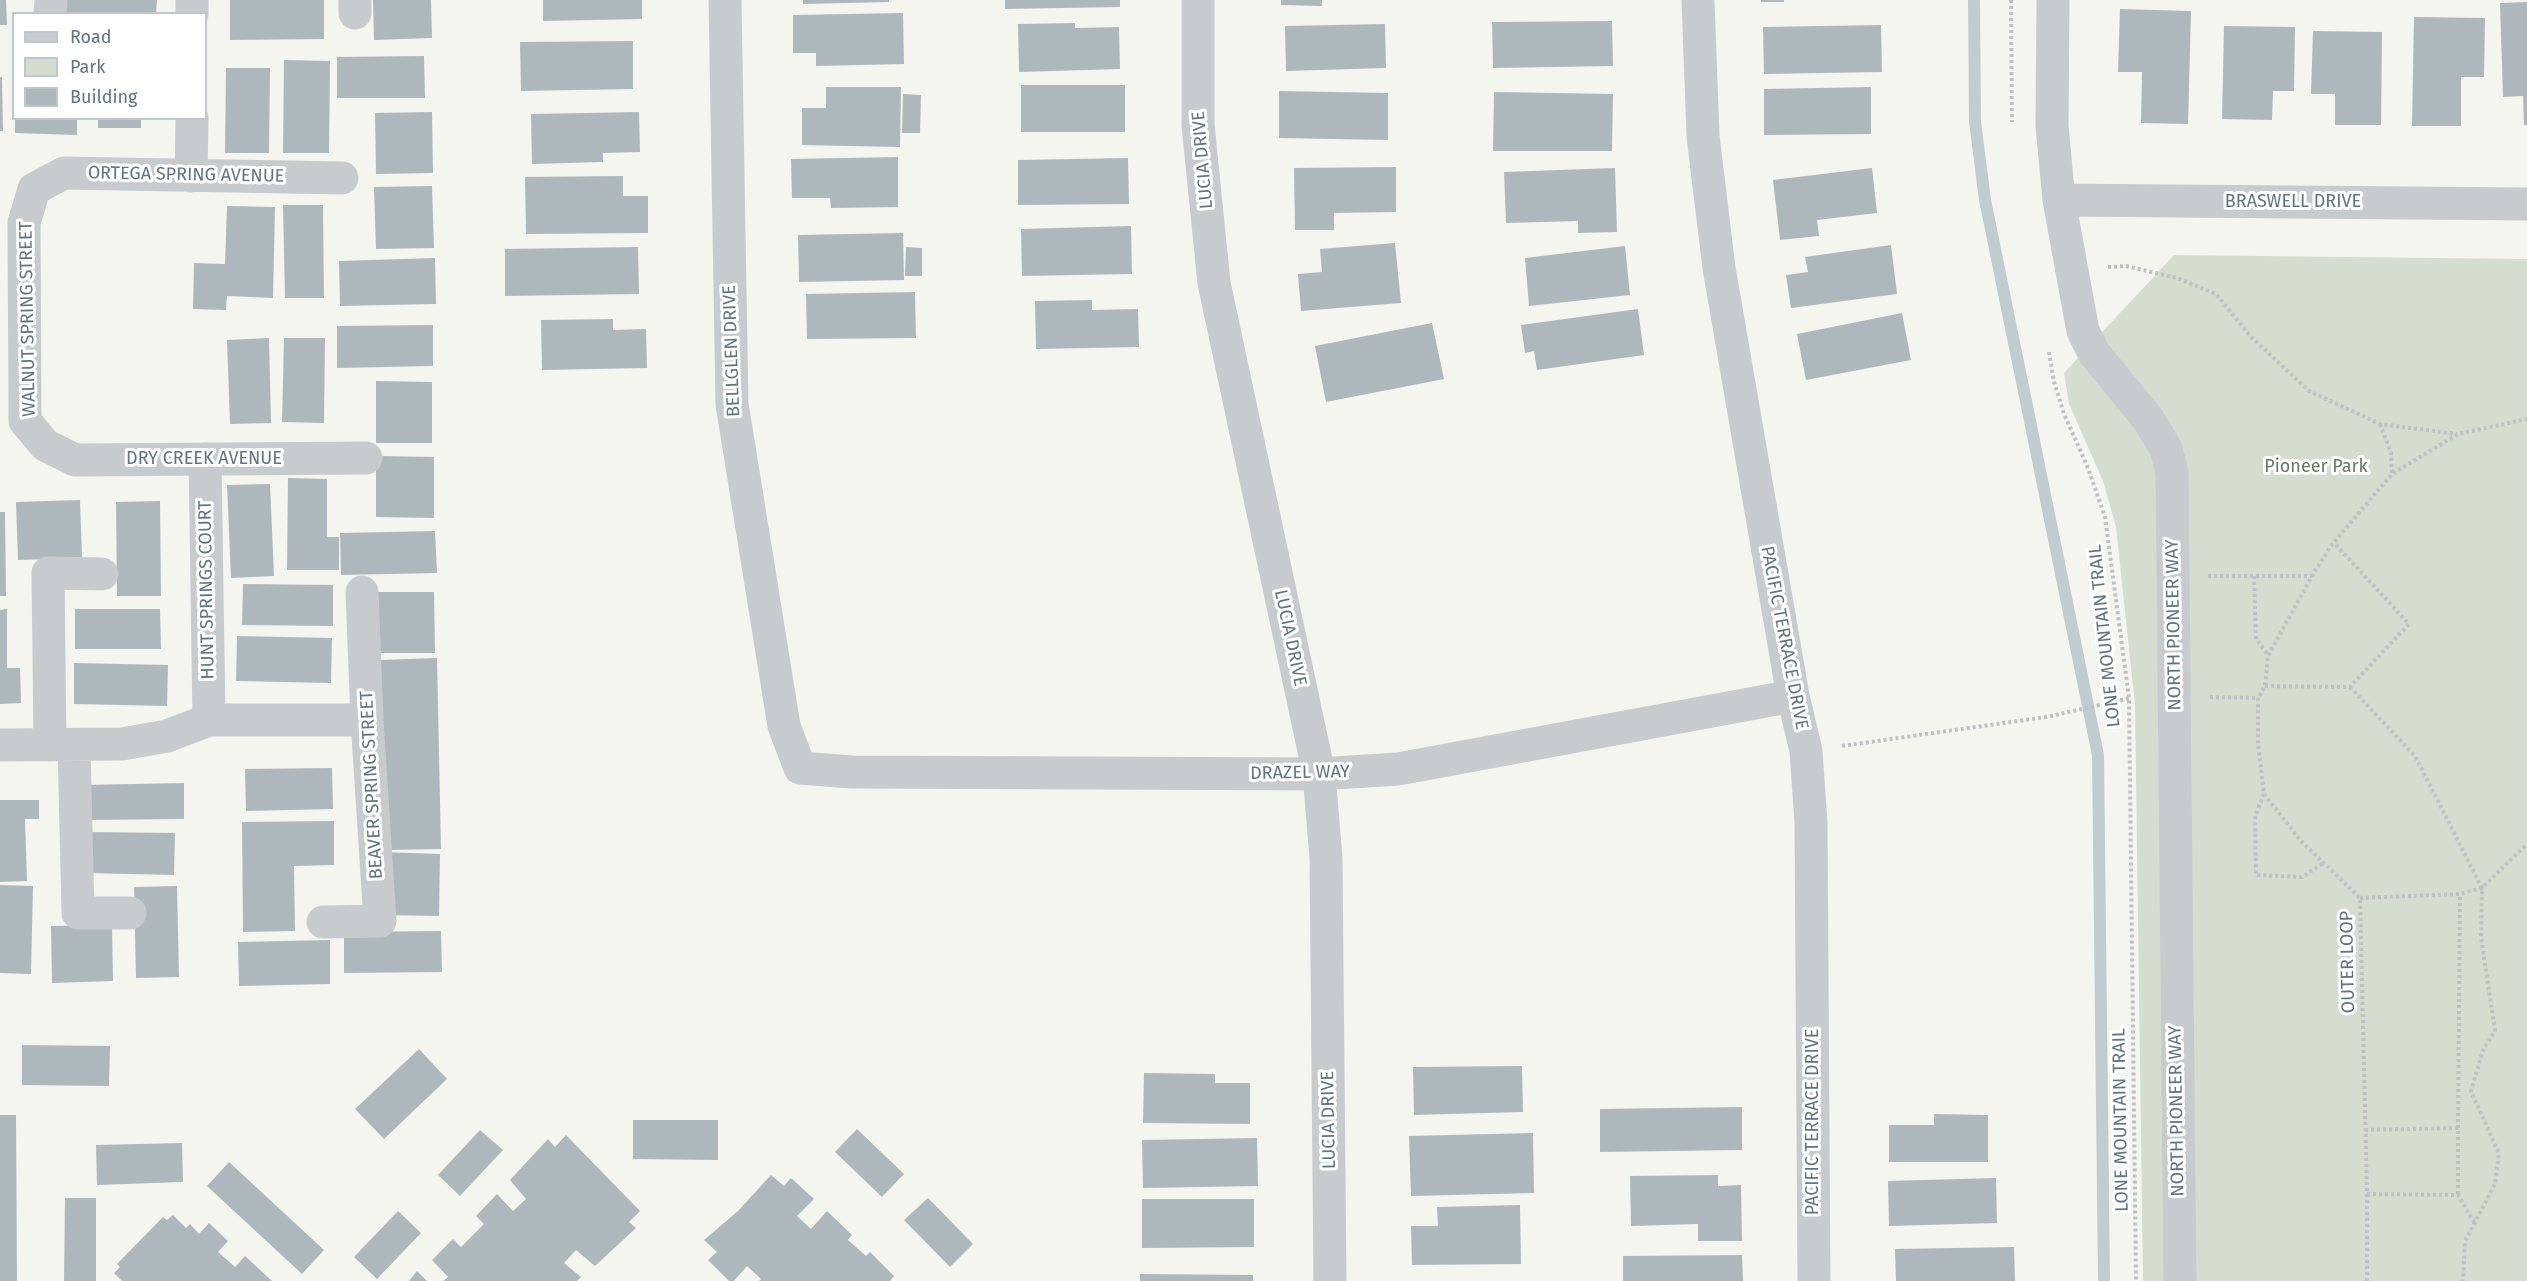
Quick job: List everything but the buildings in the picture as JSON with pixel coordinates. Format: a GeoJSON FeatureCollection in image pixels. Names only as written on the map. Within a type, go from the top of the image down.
{"type":"FeatureCollection","features":[{"type":"Feature","properties":{"kind":"street","name":"BELLGLEN DRIVE"},"geometry":{"type":"LineString","coordinates":[[725,0],[732,404],[783,726],[800,768]]}},
{"type":"Feature","properties":{"kind":"street","name":"LUCIA DRIVE"},"geometry":{"type":"LineString","coordinates":[[1198,0],[1198,125],[1214,283],[1319,774],[1326,858],[1330,1281]]}},
{"type":"Feature","properties":{"kind":"street","name":"PACIFIC TERRACE DRIVE"},"geometry":{"type":"LineString","coordinates":[[1698,0],[1703,136],[1719,268],[1793,696],[1806,751],[1811,823],[1814,1281]]}},
{"type":"Feature","properties":{"kind":"street","name":"NORTH PIONEER WAY"},"geometry":{"type":"LineString","coordinates":[[2053,0],[2052,126],[2059,200],[2083,331],[2094,353],[2148,419],[2166,449],[2172,472],[2180,1281]]}},
{"type":"Feature","properties":{"kind":"street"},"geometry":{"type":"LineString","coordinates":[[191,176],[192,120]]}},
{"type":"Feature","properties":{"kind":"street","name":"ORTEGA SPRING AVENUE"},"geometry":{"type":"LineString","coordinates":[[34,189],[64,173],[342,178]]}},
{"type":"Feature","properties":{"kind":"street","name":"WALNUT SPRING STREET"},"geometry":{"type":"LineString","coordinates":[[34,189],[24,223],[12,314],[26,421],[45,445]]}},
{"type":"Feature","properties":{"kind":"street","name":"BRASWELL DRIVE"},"geometry":{"type":"LineString","coordinates":[[2059,200],[2527,204]]}},
{"type":"Feature","properties":{"kind":"street","name":"DRY CREEK AVENUE"},"geometry":{"type":"LineString","coordinates":[[45,445],[75,460],[366,458]]}},
{"type":"Feature","properties":{"kind":"street","name":"HUNT SPRINGS COURT"},"geometry":{"type":"LineString","coordinates":[[205,459],[209,720]]}},
{"type":"Feature","properties":{"kind":"street"},"geometry":{"type":"LineString","coordinates":[[102,574],[48,573],[78,913],[130,913]]}},
{"type":"Feature","properties":{"kind":"street","name":"BEAVER SPRING STREET"},"geometry":{"type":"LineString","coordinates":[[323,922],[380,921],[367,720],[362,592]]}},
{"type":"Feature","properties":{"kind":"street","name":"DRAZEL WAY"},"geometry":{"type":"LineString","coordinates":[[800,768],[864,772],[1319,774],[1398,770],[1793,696]]}},
{"type":"Feature","properties":{"kind":"street"},"geometry":{"type":"LineString","coordinates":[[0,745],[122,744],[167,736],[209,720],[367,720]]}},
{"type":"Feature","properties":{"kind":"path"},"geometry":{"type":"LineString","coordinates":[[2011,0],[2013,128]]}},
{"type":"Feature","properties":{"kind":"path"},"geometry":{"type":"LineString","coordinates":[[2071,271],[2126,266],[2177,278],[2216,294],[2252,337],[2309,391],[2380,424],[2458,434]]}},
{"type":"Feature","properties":{"kind":"path","name":"LONE MOUNTAIN TRAIL"},"geometry":{"type":"LineString","coordinates":[[2049,350],[2054,382],[2064,414],[2088,468],[2105,517],[2129,698],[2136,1281]]}},
{"type":"Feature","properties":{"kind":"path"},"geometry":{"type":"LineString","coordinates":[[2322,864],[2302,877],[2256,875],[2255,816],[2264,794],[2258,743],[2258,698],[2265,686],[2268,656],[2312,576],[2334,543],[2392,474],[2458,434],[2527,419]]}},
{"type":"Feature","properties":{"kind":"path"},"geometry":{"type":"LineString","coordinates":[[2380,424],[2391,453],[2392,474]]}},
{"type":"Feature","properties":{"kind":"path"},"geometry":{"type":"LineString","coordinates":[[2334,543],[2409,624],[2350,687]]}},
{"type":"Feature","properties":{"kind":"path"},"geometry":{"type":"LineString","coordinates":[[2174,576],[2312,576]]}},
{"type":"Feature","properties":{"kind":"path"},"geometry":{"type":"LineString","coordinates":[[2254,576],[2256,639],[2268,656]]}},
{"type":"Feature","properties":{"kind":"path"},"geometry":{"type":"LineString","coordinates":[[2265,686],[2350,687],[2415,756],[2482,888],[2481,937],[2495,1031],[2483,1050],[2471,1091],[2499,1154],[2495,1184],[2465,1241],[2463,1281]]}},
{"type":"Feature","properties":{"kind":"path"},"geometry":{"type":"LineString","coordinates":[[1806,751],[2046,717],[2117,702]]}},
{"type":"Feature","properties":{"kind":"path","name":"OUTER LOOP"},"geometry":{"type":"LineString","coordinates":[[2264,794],[2322,864],[2360,898],[2367,1281]]}},
{"type":"Feature","properties":{"kind":"path"},"geometry":{"type":"LineString","coordinates":[[2360,898],[2460,894],[2482,888],[2527,844]]}},
{"type":"Feature","properties":{"kind":"path"},"geometry":{"type":"LineString","coordinates":[[2460,894],[2458,1195],[2475,1224]]}},
{"type":"Feature","properties":{"kind":"path"},"geometry":{"type":"LineString","coordinates":[[2365,1130],[2457,1128]]}},
{"type":"Feature","properties":{"kind":"path"},"geometry":{"type":"LineString","coordinates":[[2367,1194],[2458,1195]]}},
{"type":"Feature","properties":{"kind":"green space","name":"Pioneer Park"},"geometry":{"type":"Polygon","coordinates":[[[2174,255],[2527,259],[2527,1281],[2143,1281],[2135,705],[2116,527],[2103,481],[2069,404],[2064,373],[2174,255]]]}},
{"type":"Feature","properties":{"kind":"waterway"},"geometry":{"type":"LineString","coordinates":[[1974,0],[1975,122],[1985,200],[2098,755],[2104,1281]]}}]}
